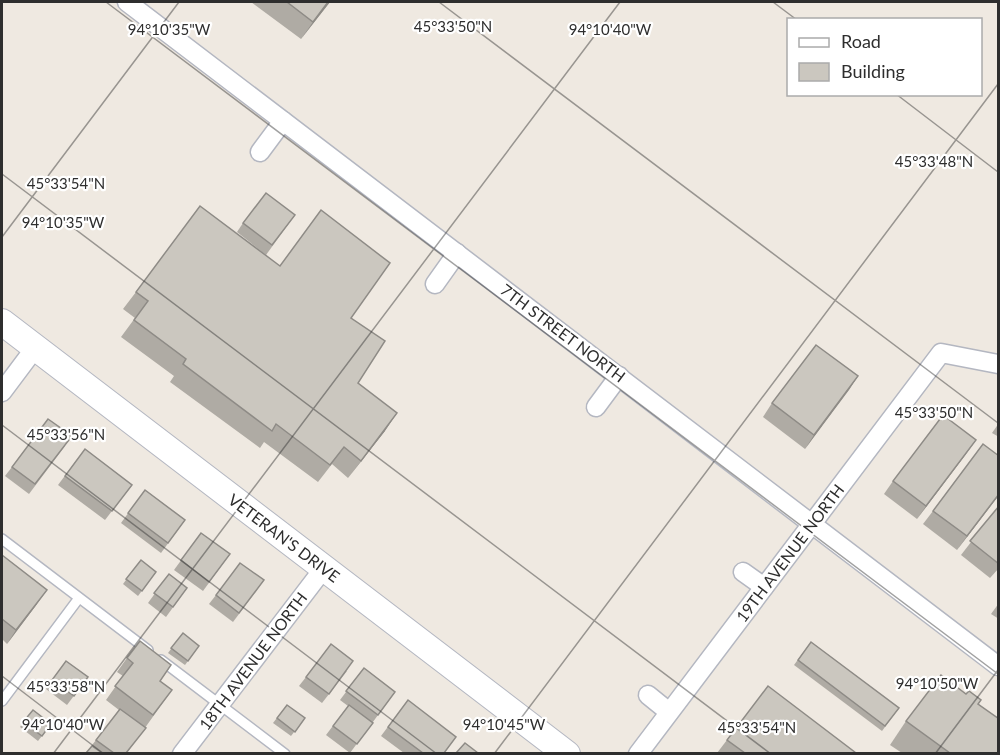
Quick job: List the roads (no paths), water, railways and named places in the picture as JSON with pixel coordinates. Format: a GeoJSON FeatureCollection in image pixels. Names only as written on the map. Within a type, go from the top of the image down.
{"type":"FeatureCollection","features":[{"type":"Feature","properties":{"kind":"street","name":"7TH STREET NORTH"},"geometry":{"type":"LineString","coordinates":[[127,2],[999,666]]}},
{"type":"Feature","properties":{"kind":"street"},"geometry":{"type":"LineString","coordinates":[[260,152],[283,121]]}},
{"type":"Feature","properties":{"kind":"street"},"geometry":{"type":"LineString","coordinates":[[435,284],[457,253]]}},
{"type":"Feature","properties":{"kind":"street","name":"VETERAN'S DRIVE"},"geometry":{"type":"LineString","coordinates":[[2,322],[567,753]]}},
{"type":"Feature","properties":{"kind":"street"},"geometry":{"type":"LineString","coordinates":[[2,392],[35,348]]}},
{"type":"Feature","properties":{"kind":"street","name":"19TH AVENUE NORTH"},"geometry":{"type":"LineString","coordinates":[[638,753],[941,353],[999,364]]}},
{"type":"Feature","properties":{"kind":"street"},"geometry":{"type":"LineString","coordinates":[[596,407],[619,376]]}},
{"type":"Feature","properties":{"kind":"street","name":"18TH AVENUE NORTH"},"geometry":{"type":"LineString","coordinates":[[182,753],[324,568]]}},
{"type":"Feature","properties":{"kind":"street"},"geometry":{"type":"LineString","coordinates":[[743,572],[764,587]]}},
{"type":"Feature","properties":{"kind":"street"},"geometry":{"type":"LineString","coordinates":[[648,695],[669,712]]}},
{"type":"Feature","properties":{"kind":"lane"},"geometry":{"type":"LineString","coordinates":[[2,539],[285,753]]}},
{"type":"Feature","properties":{"kind":"lane"},"geometry":{"type":"LineString","coordinates":[[2,701],[79,598]]}}]}
